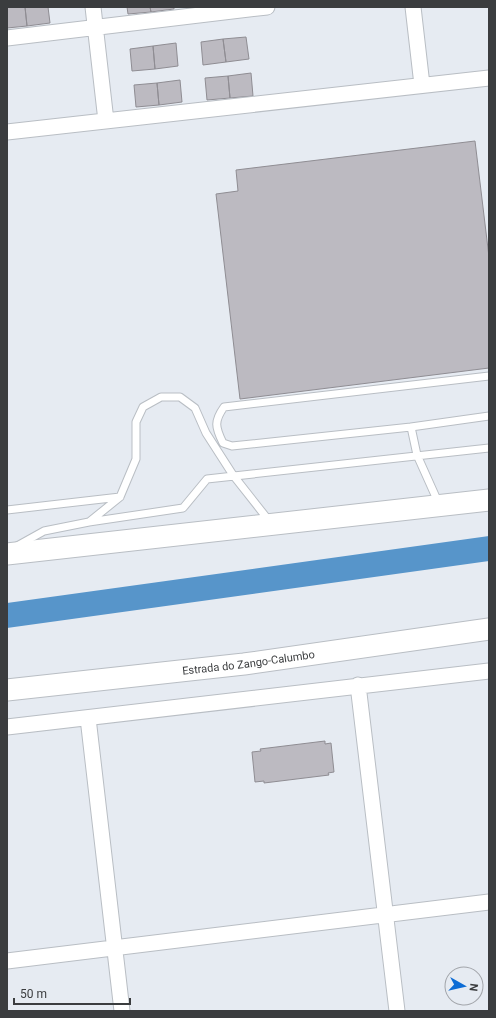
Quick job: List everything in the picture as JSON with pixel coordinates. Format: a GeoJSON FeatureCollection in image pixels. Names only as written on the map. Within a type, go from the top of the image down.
{"type":"FeatureCollection","features":[{"type":"Feature","properties":{"kind":"main road"},"geometry":{"type":"LineString","coordinates":[[7,553],[489,500]]}},
{"type":"Feature","properties":{"kind":"main road","name":"Estrada do Zango-Calumbo"},"geometry":{"type":"LineString","coordinates":[[7,690],[244,664],[489,629]]}},
{"type":"Feature","properties":{"kind":"street"},"geometry":{"type":"LineString","coordinates":[[93,7],[106,121]]}},
{"type":"Feature","properties":{"kind":"street"},"geometry":{"type":"LineString","coordinates":[[7,38],[95,26],[267,7]]}},
{"type":"Feature","properties":{"kind":"street"},"geometry":{"type":"LineString","coordinates":[[413,7],[422,85]]}},
{"type":"Feature","properties":{"kind":"street"},"geometry":{"type":"LineString","coordinates":[[7,132],[489,78]]}},
{"type":"Feature","properties":{"kind":"street"},"geometry":{"type":"LineString","coordinates":[[7,727],[358,685],[489,671]]}},
{"type":"Feature","properties":{"kind":"street"},"geometry":{"type":"LineString","coordinates":[[358,685],[397,1011]]}},
{"type":"Feature","properties":{"kind":"street"},"geometry":{"type":"LineString","coordinates":[[88,718],[122,1011]]}},
{"type":"Feature","properties":{"kind":"street"},"geometry":{"type":"LineString","coordinates":[[7,961],[489,902]]}},
{"type":"Feature","properties":{"kind":"lane"},"geometry":{"type":"LineString","coordinates":[[489,376],[224,407],[217,418],[218,432],[223,442],[232,446],[411,427],[489,416]]}},
{"type":"Feature","properties":{"kind":"lane"},"geometry":{"type":"LineString","coordinates":[[89,522],[120,497],[136,458],[136,422],[143,407],[161,397],[180,397],[195,408],[206,432],[233,475],[272,525]]}},
{"type":"Feature","properties":{"kind":"lane"},"geometry":{"type":"LineString","coordinates":[[411,427],[417,455],[440,506]]}},
{"type":"Feature","properties":{"kind":"lane"},"geometry":{"type":"LineString","coordinates":[[7,553],[44,531],[89,522],[183,508],[207,479],[489,448]]}},
{"type":"Feature","properties":{"kind":"lane"},"geometry":{"type":"LineString","coordinates":[[7,510],[120,497]]}},
{"type":"Feature","properties":{"kind":"water"},"geometry":{"type":"Polygon","coordinates":[[[489,536],[489,561],[7,628],[7,603],[489,536]]]}},
{"type":"Feature","properties":{"kind":"building"},"geometry":{"type":"Polygon","coordinates":[[[7,7],[25,7],[27,26],[7,28],[7,7]]]}},
{"type":"Feature","properties":{"kind":"building"},"geometry":{"type":"Polygon","coordinates":[[[25,7],[48,7],[50,23],[27,26],[25,7]]]}},
{"type":"Feature","properties":{"kind":"building"},"geometry":{"type":"Polygon","coordinates":[[[127,7],[150,7],[151,12],[128,14],[127,7]]]}},
{"type":"Feature","properties":{"kind":"building"},"geometry":{"type":"Polygon","coordinates":[[[150,7],[174,7],[174,9],[151,12],[150,7]]]}},
{"type":"Feature","properties":{"kind":"building"},"geometry":{"type":"Polygon","coordinates":[[[246,37],[249,59],[226,62],[223,39],[246,37]]]}},
{"type":"Feature","properties":{"kind":"building"},"geometry":{"type":"Polygon","coordinates":[[[223,39],[226,62],[203,65],[201,42],[223,39]]]}},
{"type":"Feature","properties":{"kind":"building"},"geometry":{"type":"Polygon","coordinates":[[[176,43],[178,66],[155,69],[153,46],[176,43]]]}},
{"type":"Feature","properties":{"kind":"building"},"geometry":{"type":"Polygon","coordinates":[[[153,46],[155,69],[132,71],[130,49],[153,46]]]}},
{"type":"Feature","properties":{"kind":"building"},"geometry":{"type":"Polygon","coordinates":[[[251,73],[253,96],[230,98],[228,76],[251,73]]]}},
{"type":"Feature","properties":{"kind":"building"},"geometry":{"type":"Polygon","coordinates":[[[228,76],[230,98],[207,100],[205,78],[228,76]]]}},
{"type":"Feature","properties":{"kind":"building"},"geometry":{"type":"Polygon","coordinates":[[[180,80],[182,102],[159,105],[157,83],[180,80]]]}},
{"type":"Feature","properties":{"kind":"building"},"geometry":{"type":"Polygon","coordinates":[[[157,83],[159,105],[136,107],[134,85],[157,83]]]}},
{"type":"Feature","properties":{"kind":"building"},"geometry":{"type":"Polygon","coordinates":[[[475,141],[489,257],[489,368],[240,399],[216,194],[238,191],[236,170],[475,141]]]}},
{"type":"Feature","properties":{"kind":"building"},"geometry":{"type":"Polygon","coordinates":[[[325,741],[325,744],[331,743],[334,772],[328,773],[329,775],[264,783],[264,781],[255,782],[252,752],[261,751],[260,749],[325,741]]]}}]}
